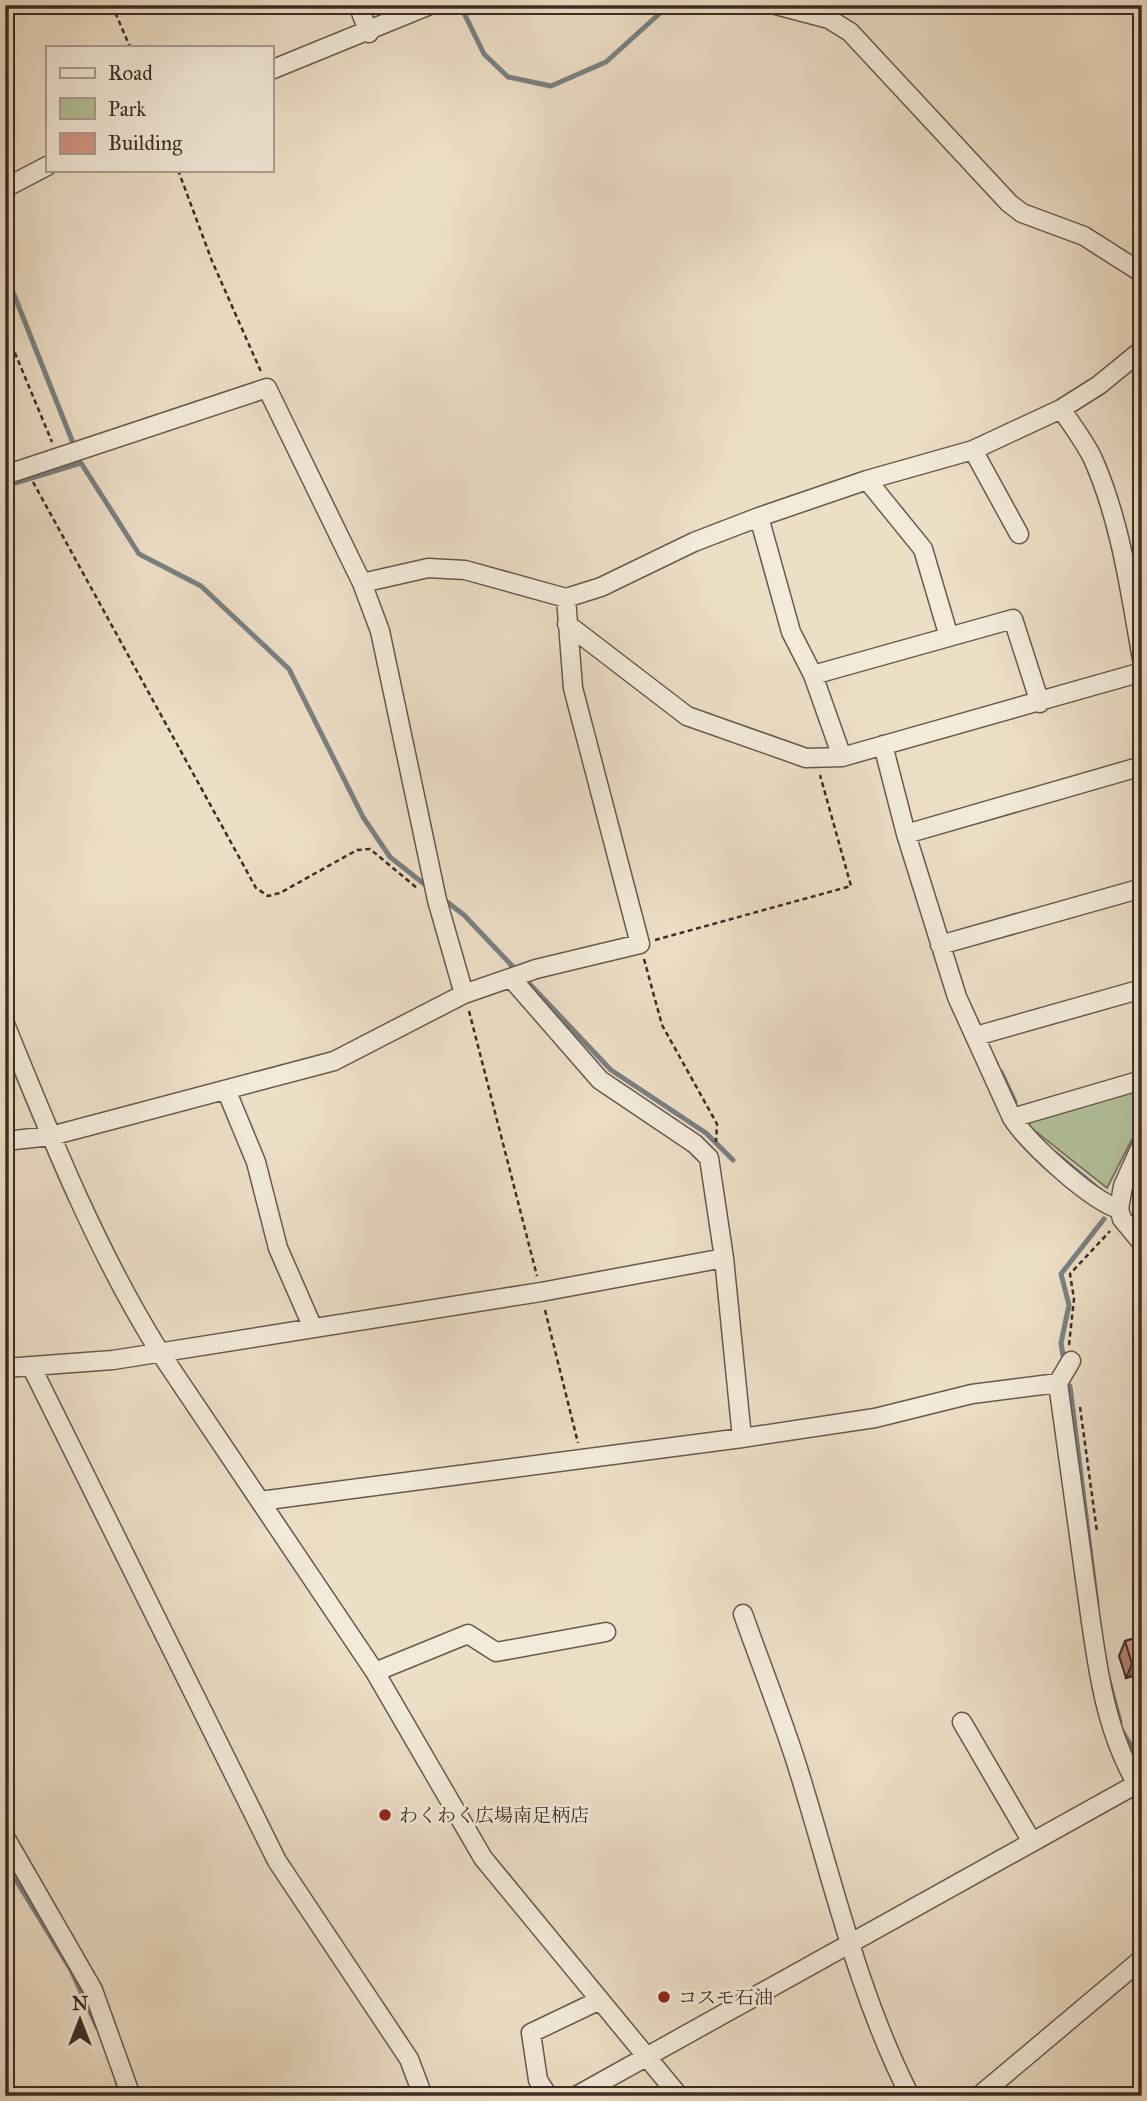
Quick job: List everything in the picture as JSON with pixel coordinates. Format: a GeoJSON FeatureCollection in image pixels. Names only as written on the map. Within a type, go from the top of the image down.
{"type":"FeatureCollection","features":[{"type":"Feature","properties":{"kind":"street"},"geometry":{"type":"LineString","coordinates":[[358,5],[369,33]]}},
{"type":"Feature","properties":{"kind":"street"},"geometry":{"type":"LineString","coordinates":[[273,69],[369,33],[430,5]]}},
{"type":"Feature","properties":{"kind":"street"},"geometry":{"type":"LineString","coordinates":[[776,5],[829,19],[850,32],[1009,203],[1022,213],[1084,236],[1142,273]]}},
{"type":"Feature","properties":{"kind":"street"},"geometry":{"type":"LineString","coordinates":[[5,188],[46,167]]}},
{"type":"Feature","properties":{"kind":"street"},"geometry":{"type":"LineString","coordinates":[[362,583],[428,568],[465,570],[566,598],[601,587],[694,542],[759,517],[867,480],[973,450],[1061,409],[1099,385],[1142,350]]}},
{"type":"Feature","properties":{"kind":"street"},"geometry":{"type":"LineString","coordinates":[[5,475],[267,388],[362,583],[391,668],[417,813],[437,900],[464,994]]}},
{"type":"Feature","properties":{"kind":"street"},"geometry":{"type":"LineString","coordinates":[[1061,409],[1092,457],[1109,502],[1135,585],[1142,659]]}},
{"type":"Feature","properties":{"kind":"street"},"geometry":{"type":"LineString","coordinates":[[973,450],[1019,534]]}},
{"type":"Feature","properties":{"kind":"street"},"geometry":{"type":"LineString","coordinates":[[867,480],[923,549],[949,637]]}},
{"type":"Feature","properties":{"kind":"street"},"geometry":{"type":"LineString","coordinates":[[759,517],[791,632],[813,675],[842,757]]}},
{"type":"Feature","properties":{"kind":"street"},"geometry":{"type":"LineString","coordinates":[[5,1141],[51,1136],[334,1061],[464,994],[512,978],[640,944],[573,688],[566,598]]}},
{"type":"Feature","properties":{"kind":"street"},"geometry":{"type":"LineString","coordinates":[[813,675],[1013,620],[1040,702]]}},
{"type":"Feature","properties":{"kind":"street"},"geometry":{"type":"LineString","coordinates":[[567,624],[687,716],[816,760],[842,757],[1142,672]]}},
{"type":"Feature","properties":{"kind":"street"},"geometry":{"type":"LineString","coordinates":[[883,745],[906,834],[957,997],[1012,1118],[1033,1144],[1100,1200],[1121,1214],[1142,1243]]}},
{"type":"Feature","properties":{"kind":"street"},"geometry":{"type":"LineString","coordinates":[[906,834],[1142,766]]}},
{"type":"Feature","properties":{"kind":"street"},"geometry":{"type":"LineString","coordinates":[[940,945],[1142,888]]}},
{"type":"Feature","properties":{"kind":"street"},"geometry":{"type":"LineString","coordinates":[[512,978],[600,1080],[704,1150],[709,1158],[724,1258],[742,1438]]}},
{"type":"Feature","properties":{"kind":"street"},"geometry":{"type":"LineString","coordinates":[[976,1036],[1142,989]]}},
{"type":"Feature","properties":{"kind":"street"},"geometry":{"type":"LineString","coordinates":[[5,1024],[103,1252],[159,1351],[375,1672],[483,1858],[679,2096]]}},
{"type":"Feature","properties":{"kind":"street"},"geometry":{"type":"LineString","coordinates":[[1012,1118],[1142,1080]]}},
{"type":"Feature","properties":{"kind":"street"},"geometry":{"type":"LineString","coordinates":[[227,1091],[256,1162],[278,1248],[313,1328]]}},
{"type":"Feature","properties":{"kind":"street"},"geometry":{"type":"LineString","coordinates":[[1121,1214],[1122,1186],[1142,1144]]}},
{"type":"Feature","properties":{"kind":"street"},"geometry":{"type":"LineString","coordinates":[[5,1368],[32,1368],[313,1328],[541,1292],[724,1258]]}},
{"type":"Feature","properties":{"kind":"street"},"geometry":{"type":"LineString","coordinates":[[576,2096],[1139,1783],[1122,1759],[1101,1677],[1058,1383],[1071,1361]]}},
{"type":"Feature","properties":{"kind":"street"},"geometry":{"type":"LineString","coordinates":[[32,1368],[277,1861],[409,2059],[423,2096]]}},
{"type":"Feature","properties":{"kind":"street"},"geometry":{"type":"LineString","coordinates":[[260,1501],[742,1438],[875,1418],[972,1394],[1058,1383]]}},
{"type":"Feature","properties":{"kind":"street"},"geometry":{"type":"LineString","coordinates":[[743,1614],[794,1759],[850,1945],[891,2059],[910,2096]]}},
{"type":"Feature","properties":{"kind":"street"},"geometry":{"type":"LineString","coordinates":[[375,1672],[468,1633],[496,1652],[606,1632]]}},
{"type":"Feature","properties":{"kind":"street"},"geometry":{"type":"LineString","coordinates":[[962,1722],[1032,1842]]}},
{"type":"Feature","properties":{"kind":"street"},"geometry":{"type":"LineString","coordinates":[[5,1838],[93,1990],[131,2096]]}},
{"type":"Feature","properties":{"kind":"street"},"geometry":{"type":"LineString","coordinates":[[979,2096],[1141,1967]]}},
{"type":"Feature","properties":{"kind":"street"},"geometry":{"type":"LineString","coordinates":[[548,2096],[538,2080],[531,2033],[600,2000]]}},
{"type":"Feature","properties":{"kind":"path"},"geometry":{"type":"LineString","coordinates":[[112,5],[130,46]]}},
{"type":"Feature","properties":{"kind":"path"},"geometry":{"type":"LineString","coordinates":[[178,172],[267,388]]}},
{"type":"Feature","properties":{"kind":"path"},"geometry":{"type":"LineString","coordinates":[[5,329],[58,456]]}},
{"type":"Feature","properties":{"kind":"path"},"geometry":{"type":"LineString","coordinates":[[24,467],[256,888],[268,895],[280,893],[357,850],[370,849],[386,865],[437,900]]}},
{"type":"Feature","properties":{"kind":"path"},"geometry":{"type":"LineString","coordinates":[[709,1158],[717,1139],[717,1124],[662,1025],[640,944],[851,887],[816,760]]}},
{"type":"Feature","properties":{"kind":"path"},"geometry":{"type":"LineString","coordinates":[[464,994],[582,1460]]}},
{"type":"Feature","properties":{"kind":"path"},"geometry":{"type":"LineString","coordinates":[[1071,1361],[1069,1344],[1074,1299],[1070,1274],[1121,1214]]}},
{"type":"Feature","properties":{"kind":"green space"},"geometry":{"type":"Polygon","coordinates":[[[1142,1084],[1142,1120],[1107,1188],[1030,1127],[1027,1117],[1142,1084]]]}},
{"type":"Feature","properties":{"kind":"building"},"geometry":{"type":"Polygon","coordinates":[[[1142,1636],[1142,1660],[1132,1664],[1125,1641],[1142,1636]]]}},
{"type":"Feature","properties":{"kind":"waterway"},"geometry":{"type":"LineString","coordinates":[[460,5],[484,54],[508,77],[551,86],[606,62],[669,5]]}},
{"type":"Feature","properties":{"kind":"waterway"},"geometry":{"type":"LineString","coordinates":[[5,272],[75,448]]}},
{"type":"Feature","properties":{"kind":"waterway"},"geometry":{"type":"LineString","coordinates":[[5,486],[81,463],[139,554],[201,586],[289,669],[363,817],[390,857],[428,887]]}},
{"type":"Feature","properties":{"kind":"waterway"},"geometry":{"type":"LineString","coordinates":[[442,898],[464,915],[517,971]]}},
{"type":"Feature","properties":{"kind":"waterway"},"geometry":{"type":"LineString","coordinates":[[524,978],[611,1070],[706,1133],[733,1160]]}},
{"type":"Feature","properties":{"kind":"waterway"},"geometry":{"type":"LineString","coordinates":[[1001,1072],[1015,1102]]}},
{"type":"Feature","properties":{"kind":"waterway"},"geometry":{"type":"LineString","coordinates":[[1055,1153],[1101,1191]]}},
{"type":"Feature","properties":{"kind":"waterway"},"geometry":{"type":"LineString","coordinates":[[1064,1361],[1061,1343],[1069,1305],[1061,1274],[1104,1219]]}},
{"type":"Feature","properties":{"kind":"waterway"},"geometry":{"type":"LineString","coordinates":[[1070,1386],[1097,1605]]}},
{"type":"Feature","properties":{"kind":"waterway"},"geometry":{"type":"LineString","coordinates":[[1108,1677],[1120,1722]]}},
{"type":"Feature","properties":{"kind":"waterway"},"geometry":{"type":"LineString","coordinates":[[1122,1731],[1142,1764]]}},
{"type":"Feature","properties":{"kind":"waterway"},"geometry":{"type":"LineString","coordinates":[[5,1862],[71,1970],[97,2027]]}},
{"type":"Feature","properties":{"kind":"waterway"},"geometry":{"type":"LineString","coordinates":[[117,2082],[121,2096]]}},
{"type":"Feature","properties":{"kind":"place","name":"わくわく広場南足柄店"},"geometry":{"type":"Point","coordinates":[385,1815]}},
{"type":"Feature","properties":{"kind":"place","name":"コスモ石油"},"geometry":{"type":"Point","coordinates":[664,1997]}}]}
